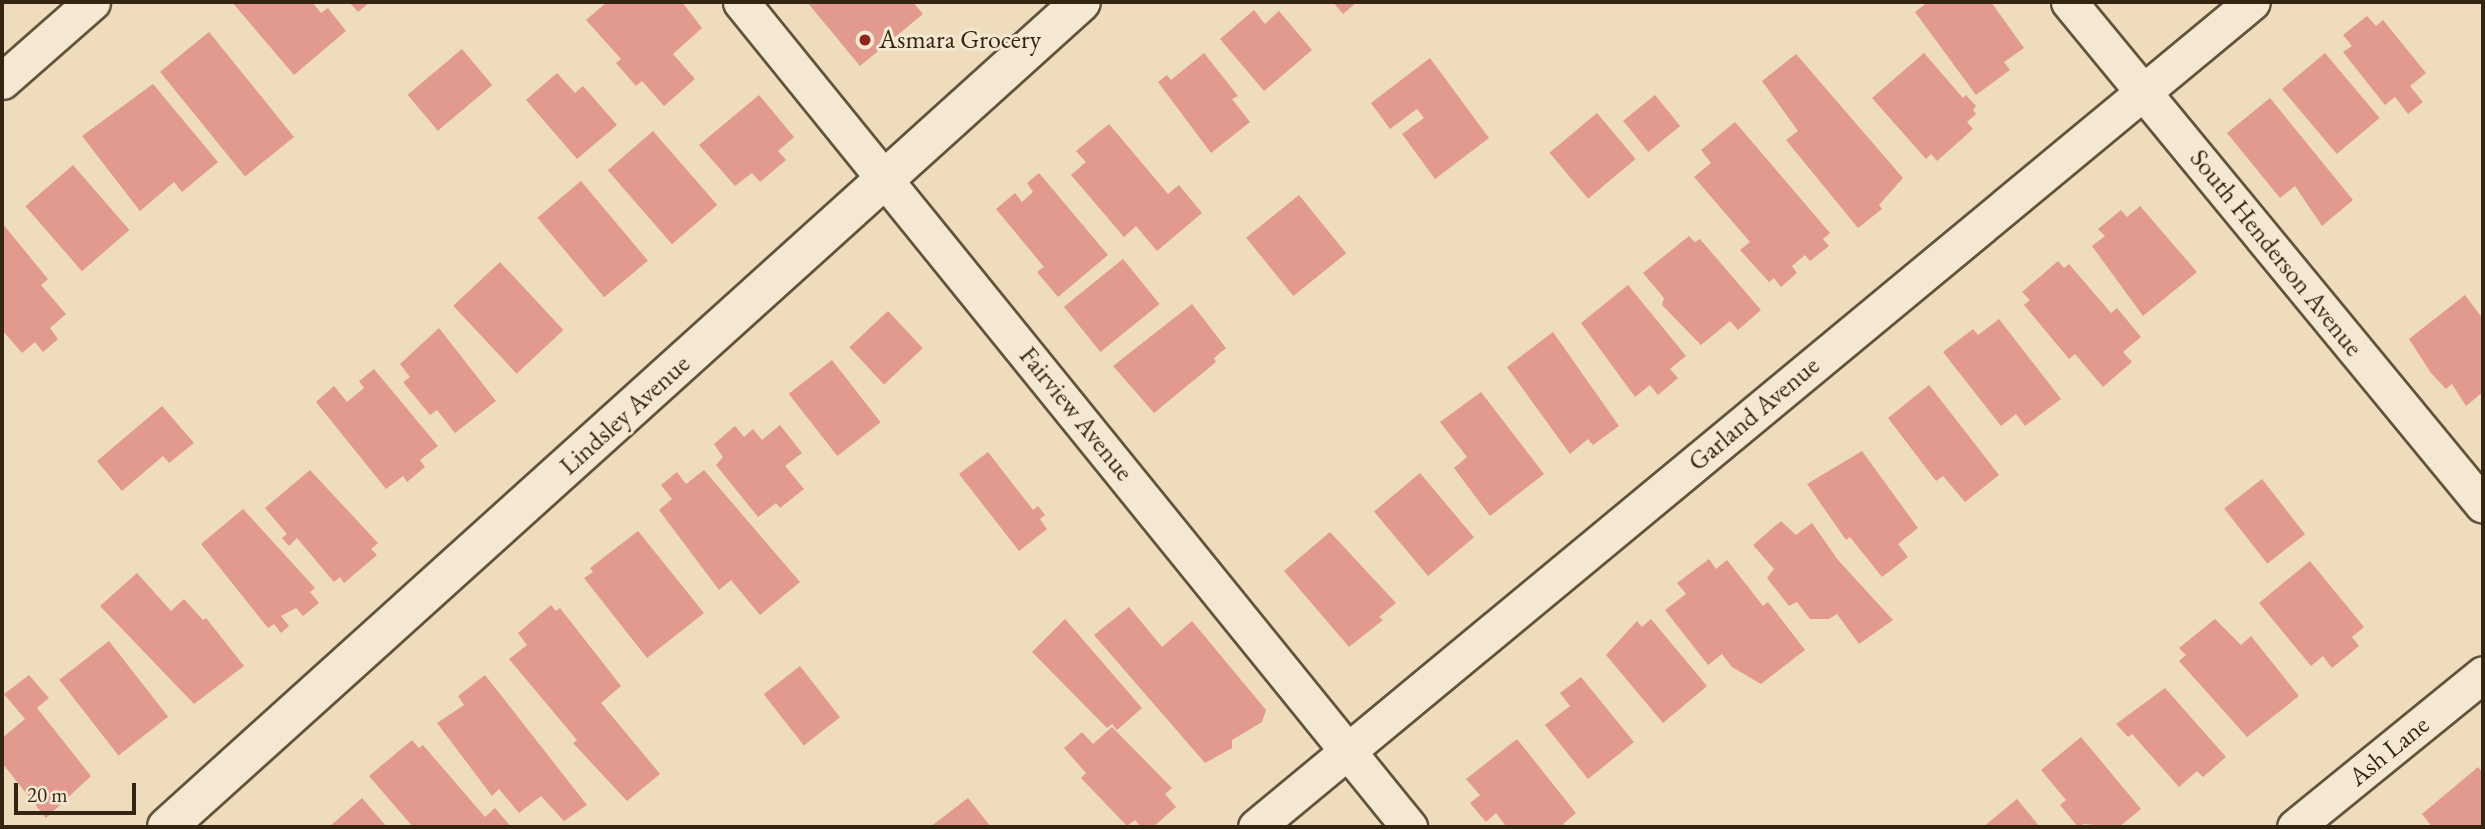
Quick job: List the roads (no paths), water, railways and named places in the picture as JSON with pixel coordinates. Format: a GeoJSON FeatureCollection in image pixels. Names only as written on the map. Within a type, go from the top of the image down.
{"type":"FeatureCollection","features":[{"type":"Feature","properties":{"kind":"street"},"geometry":{"type":"LineString","coordinates":[[2,81],[92,2]]}},
{"type":"Feature","properties":{"kind":"street","name":"Fairview Avenue"},"geometry":{"type":"LineString","coordinates":[[741,2],[1409,827]]}},
{"type":"Feature","properties":{"kind":"street","name":"Lindsley Avenue"},"geometry":{"type":"LineString","coordinates":[[167,827],[1081,2]]}},
{"type":"Feature","properties":{"kind":"street","name":"South Henderson Avenue"},"geometry":{"type":"LineString","coordinates":[[2069,2],[2483,505]]}},
{"type":"Feature","properties":{"kind":"street","name":"Garland Avenue"},"geometry":{"type":"LineString","coordinates":[[1256,827],[2252,2]]}},
{"type":"Feature","properties":{"kind":"street","name":"Ash Lane"},"geometry":{"type":"LineString","coordinates":[[2295,827],[2483,674]]}},
{"type":"Feature","properties":{"kind":"place","name":"Asmara Grocery"},"geometry":{"type":"Point","coordinates":[865,40]}}]}
